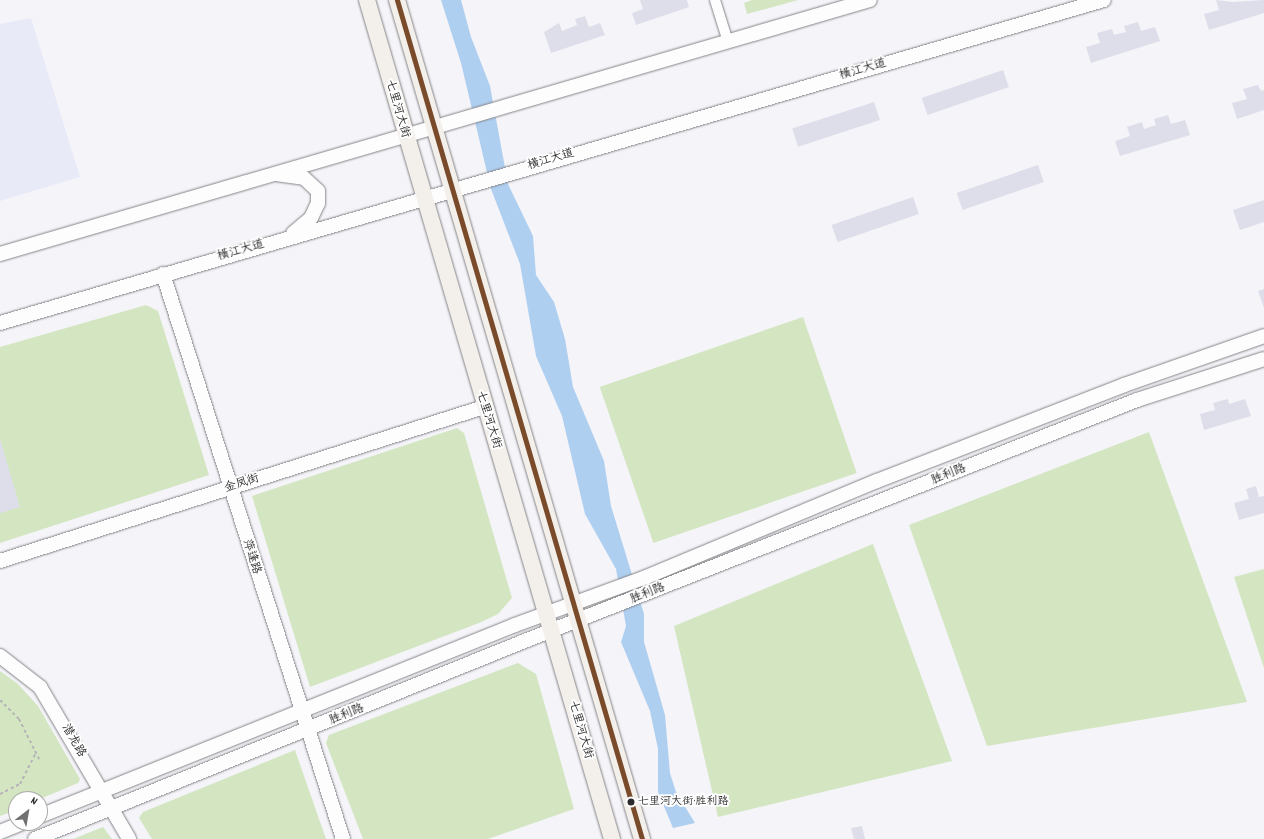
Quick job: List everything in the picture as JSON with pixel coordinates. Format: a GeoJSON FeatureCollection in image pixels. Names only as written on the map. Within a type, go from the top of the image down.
{"type":"FeatureCollection","features":[{"type":"Feature","properties":{"kind":"main road","name":"七里河大街"},"geometry":{"type":"LineString","coordinates":[[367,0],[404,134],[424,197],[484,407],[552,631],[612,839]]}},
{"type":"Feature","properties":{"kind":"main road"},"geometry":{"type":"LineString","coordinates":[[397,0],[450,189],[574,604],[642,839]]}},
{"type":"Feature","properties":{"kind":"street"},"geometry":{"type":"LineString","coordinates":[[715,0],[728,42]]}},
{"type":"Feature","properties":{"kind":"street"},"geometry":{"type":"LineString","coordinates":[[0,254],[404,134],[433,127],[870,0]]}},
{"type":"Feature","properties":{"kind":"street","name":"横江大道"},"geometry":{"type":"LineString","coordinates":[[0,323],[532,165],[1104,0]]}},
{"type":"Feature","properties":{"kind":"street"},"geometry":{"type":"LineString","coordinates":[[271,173],[304,178],[318,191],[318,203],[311,218],[288,237]]}},
{"type":"Feature","properties":{"kind":"street","name":"萍逢路"},"geometry":{"type":"LineString","coordinates":[[163,274],[229,488],[343,839]]}},
{"type":"Feature","properties":{"kind":"street","name":"胜利路"},"geometry":{"type":"LineString","coordinates":[[48,812],[460,650],[546,614],[596,596],[877,481],[1124,385],[1264,336]]}},
{"type":"Feature","properties":{"kind":"street","name":"胜利路"},"geometry":{"type":"LineString","coordinates":[[35,839],[112,807],[309,731],[552,631],[604,612],[1137,400],[1264,359]]}},
{"type":"Feature","properties":{"kind":"street","name":"金凤街"},"geometry":{"type":"LineString","coordinates":[[0,561],[484,407]]}},
{"type":"Feature","properties":{"kind":"street"},"geometry":{"type":"LineString","coordinates":[[460,650],[470,657],[466,667]]}},
{"type":"Feature","properties":{"kind":"street","name":"潜龙路"},"geometry":{"type":"LineString","coordinates":[[0,656],[40,687],[112,807],[129,839]]}},
{"type":"Feature","properties":{"kind":"street"},"geometry":{"type":"LineString","coordinates":[[189,756],[185,768],[197,774]]}},
{"type":"Feature","properties":{"kind":"street"},"geometry":{"type":"LineString","coordinates":[[48,814],[62,817],[60,828]]}},
{"type":"Feature","properties":{"kind":"path"},"geometry":{"type":"LineString","coordinates":[[0,700],[19,719],[39,759]]}},
{"type":"Feature","properties":{"kind":"path"},"geometry":{"type":"LineString","coordinates":[[0,794],[20,784],[36,752]]}},
{"type":"Feature","properties":{"kind":"shaded area"},"geometry":{"type":"Polygon","coordinates":[[[31,18],[80,177],[0,201],[0,24],[31,18]]]}},
{"type":"Feature","properties":{"kind":"green space"},"geometry":{"type":"Polygon","coordinates":[[[752,0],[798,0],[747,14],[744,3],[752,0]]]}},
{"type":"Feature","properties":{"kind":"green space"},"geometry":{"type":"Polygon","coordinates":[[[146,305],[158,311],[209,475],[0,543],[0,347],[146,305]]]}},
{"type":"Feature","properties":{"kind":"green space"},"geometry":{"type":"Polygon","coordinates":[[[803,317],[857,473],[653,543],[600,387],[803,317]]]}},
{"type":"Feature","properties":{"kind":"green space"},"geometry":{"type":"Polygon","coordinates":[[[457,428],[464,433],[512,598],[498,614],[479,623],[310,687],[252,496],[457,428]]]}},
{"type":"Feature","properties":{"kind":"green space"},"geometry":{"type":"Polygon","coordinates":[[[1149,432],[1247,702],[987,746],[909,525],[1149,432]]]}},
{"type":"Feature","properties":{"kind":"green space"},"geometry":{"type":"Polygon","coordinates":[[[873,544],[952,761],[718,817],[674,626],[873,544]]]}},
{"type":"Feature","properties":{"kind":"green space"},"geometry":{"type":"Polygon","coordinates":[[[1264,569],[1264,668],[1234,577],[1264,569]]]}},
{"type":"Feature","properties":{"kind":"green space"},"geometry":{"type":"Polygon","coordinates":[[[518,663],[536,674],[574,809],[488,839],[363,839],[326,743],[329,735],[518,663]]]}},
{"type":"Feature","properties":{"kind":"green space"},"geometry":{"type":"Polygon","coordinates":[[[0,671],[18,684],[38,706],[80,779],[78,783],[48,796],[48,791],[8,791],[8,813],[0,816],[0,671]]]}},
{"type":"Feature","properties":{"kind":"green space"},"geometry":{"type":"Polygon","coordinates":[[[295,750],[326,839],[152,839],[139,818],[143,812],[295,750]]]}},
{"type":"Feature","properties":{"kind":"green space"},"geometry":{"type":"Polygon","coordinates":[[[103,827],[112,839],[73,839],[103,827]]]}},
{"type":"Feature","properties":{"kind":"water"},"geometry":{"type":"Polygon","coordinates":[[[441,0],[461,0],[471,37],[490,86],[508,184],[533,236],[536,275],[554,302],[565,339],[573,387],[604,461],[611,506],[644,614],[644,642],[665,715],[670,773],[676,792],[695,823],[673,828],[658,792],[658,749],[650,711],[621,642],[626,626],[616,569],[585,514],[562,416],[536,356],[520,264],[491,189],[461,63],[441,0]]]}},
{"type":"Feature","properties":{"kind":"building"},"geometry":{"type":"Polygon","coordinates":[[[640,0],[687,0],[689,7],[636,25],[632,13],[643,9],[640,0]]]}},
{"type":"Feature","properties":{"kind":"building"},"geometry":{"type":"Polygon","coordinates":[[[1216,0],[1233,2],[1264,0],[1264,13],[1209,30],[1204,14],[1219,10],[1216,0]]]}},
{"type":"Feature","properties":{"kind":"building"},"geometry":{"type":"Polygon","coordinates":[[[585,16],[589,27],[600,23],[605,35],[551,53],[544,32],[559,23],[562,31],[577,25],[575,19],[585,16]]]}},
{"type":"Feature","properties":{"kind":"building"},"geometry":{"type":"Polygon","coordinates":[[[1138,22],[1141,31],[1155,27],[1160,41],[1091,63],[1086,47],[1100,43],[1097,33],[1112,29],[1114,35],[1126,32],[1124,26],[1138,22]]]}},
{"type":"Feature","properties":{"kind":"building"},"geometry":{"type":"Polygon","coordinates":[[[1003,70],[1009,87],[928,115],[922,98],[1003,70]]]}},
{"type":"Feature","properties":{"kind":"building"},"geometry":{"type":"Polygon","coordinates":[[[1258,85],[1261,91],[1264,90],[1264,110],[1237,119],[1232,103],[1247,99],[1243,89],[1258,85]]]}},
{"type":"Feature","properties":{"kind":"building"},"geometry":{"type":"Polygon","coordinates":[[[874,102],[880,120],[798,147],[792,129],[874,102]]]}},
{"type":"Feature","properties":{"kind":"building"},"geometry":{"type":"Polygon","coordinates":[[[1168,115],[1171,124],[1185,120],[1190,135],[1120,156],[1115,141],[1130,136],[1127,127],[1142,122],[1144,129],[1156,125],[1154,119],[1168,115]]]}},
{"type":"Feature","properties":{"kind":"building"},"geometry":{"type":"Polygon","coordinates":[[[1038,165],[1044,182],[963,210],[957,193],[1038,165]]]}},
{"type":"Feature","properties":{"kind":"building"},"geometry":{"type":"Polygon","coordinates":[[[913,197],[919,214],[838,242],[832,225],[913,197]]]}},
{"type":"Feature","properties":{"kind":"building"},"geometry":{"type":"Polygon","coordinates":[[[1264,200],[1264,222],[1240,230],[1233,210],[1264,200]]]}},
{"type":"Feature","properties":{"kind":"building"},"geometry":{"type":"Polygon","coordinates":[[[1264,289],[1264,308],[1258,291],[1264,289]]]}},
{"type":"Feature","properties":{"kind":"building"},"geometry":{"type":"Polygon","coordinates":[[[1228,399],[1229,404],[1245,399],[1251,416],[1204,430],[1200,414],[1215,410],[1213,403],[1228,399]]]}},
{"type":"Feature","properties":{"kind":"building"},"geometry":{"type":"Polygon","coordinates":[[[0,439],[20,507],[0,513],[0,439]]]}},
{"type":"Feature","properties":{"kind":"building"},"geometry":{"type":"Polygon","coordinates":[[[1256,486],[1259,497],[1264,496],[1264,513],[1239,520],[1234,503],[1249,499],[1246,489],[1256,486]]]}},
{"type":"Feature","properties":{"kind":"building"},"geometry":{"type":"Polygon","coordinates":[[[862,826],[865,839],[854,839],[851,828],[862,826]]]}},
{"type":"Feature","properties":{"kind":"transit line"},"geometry":{"type":"LineString","coordinates":[[397,0],[642,839]]}},
{"type":"Feature","properties":{"kind":"place","name":"七里河大街·胜利路"},"geometry":{"type":"Point","coordinates":[631,802]}}]}
